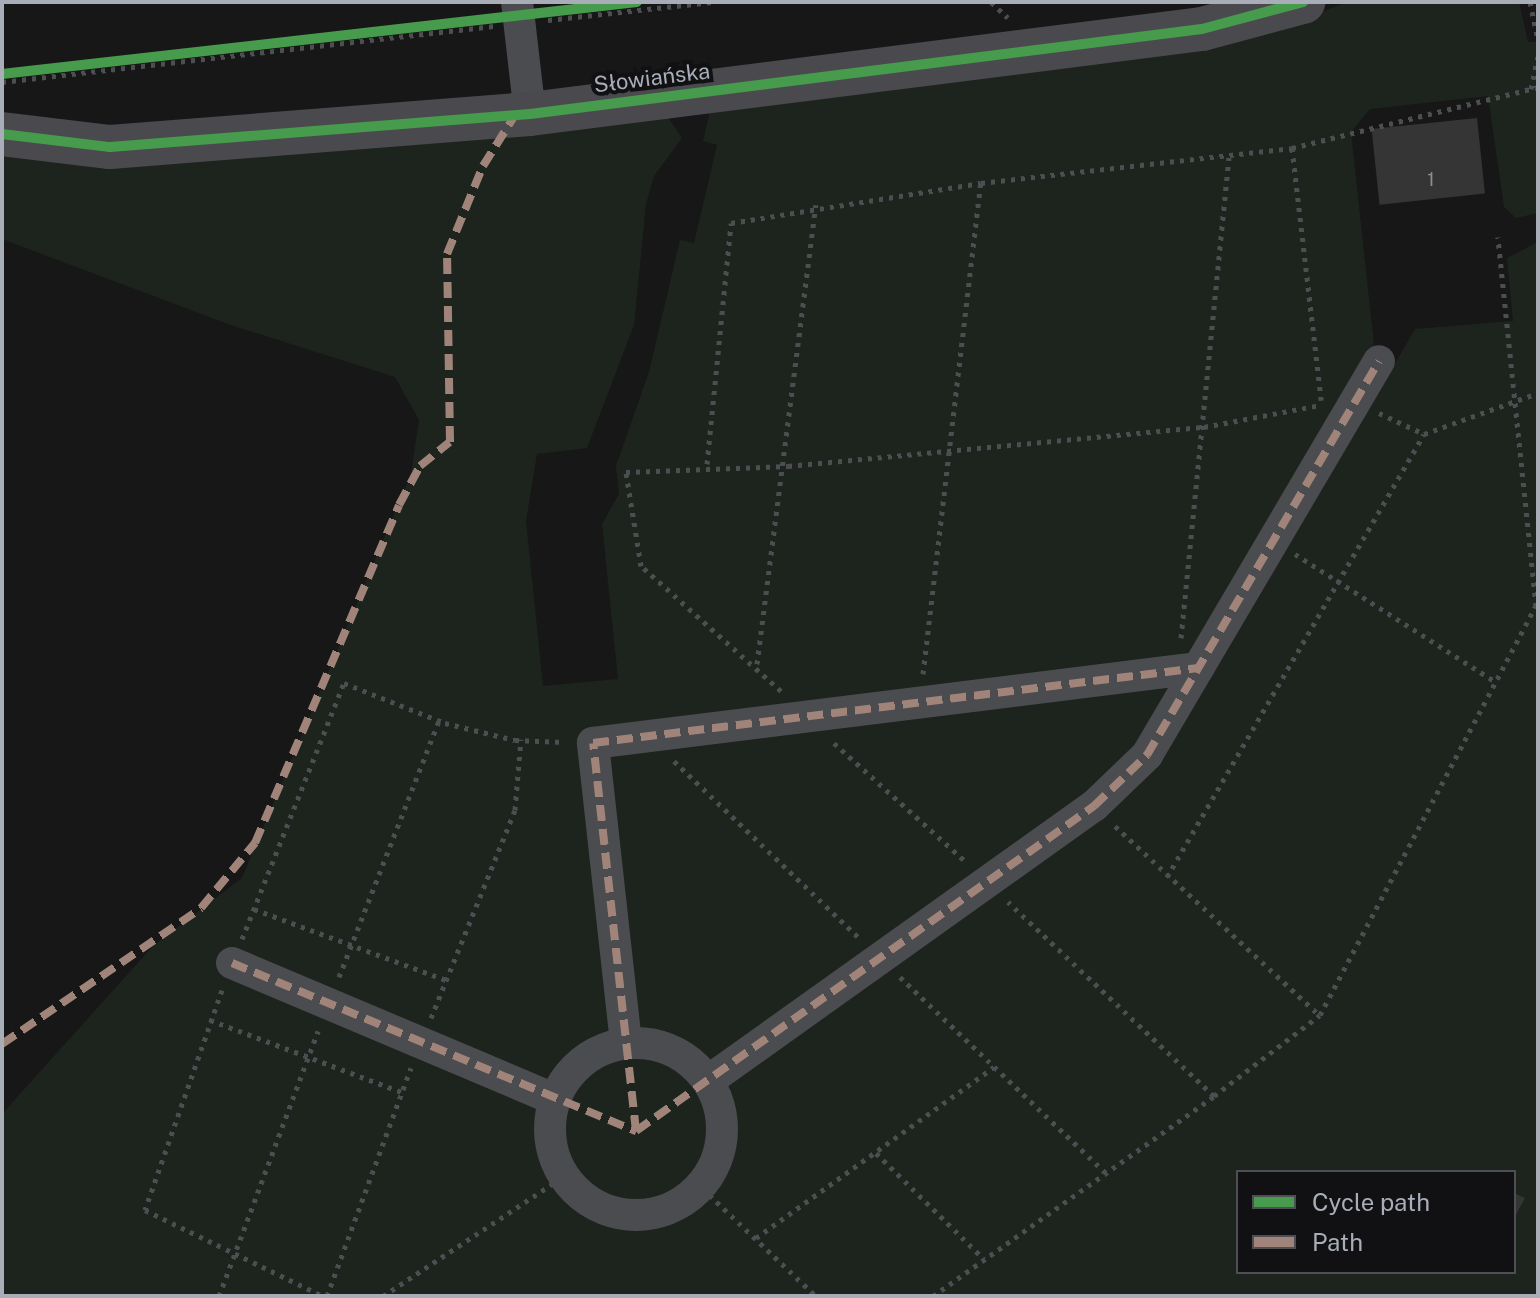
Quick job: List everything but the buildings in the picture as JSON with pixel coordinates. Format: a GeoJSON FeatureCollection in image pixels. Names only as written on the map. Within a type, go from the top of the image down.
{"type":"FeatureCollection","features":[{"type":"Feature","properties":{"kind":"street","name":"Słowiańska"},"geometry":{"type":"LineString","coordinates":[[2,134],[110,147],[530,114],[1202,29],[1303,2]]}},
{"type":"Feature","properties":{"kind":"street"},"geometry":{"type":"LineString","coordinates":[[518,13],[530,114]]}},
{"type":"Feature","properties":{"kind":"street"},"geometry":{"type":"LineString","coordinates":[[708,1081],[1094,806],[1147,755],[1187,670],[1274,540],[1379,361]]}},
{"type":"Feature","properties":{"kind":"street"},"geometry":{"type":"LineString","coordinates":[[626,1043],[593,743],[1187,670]]}},
{"type":"Feature","properties":{"kind":"street"},"geometry":{"type":"LineString","coordinates":[[232,963],[554,1099]]}},
{"type":"Feature","properties":{"kind":"street"},"geometry":{"type":"LineString","coordinates":[[626,1043],[671,1051],[708,1081],[722,1141],[702,1188],[647,1214],[612,1212],[581,1196],[564,1176],[549,1135],[554,1099],[581,1061],[626,1043]]}},
{"type":"Feature","properties":{"kind":"path"},"geometry":{"type":"LineString","coordinates":[[2,74],[518,13],[637,2]]}},
{"type":"Feature","properties":{"kind":"path"},"geometry":{"type":"LineString","coordinates":[[2,82],[518,13],[712,2]]}},
{"type":"Feature","properties":{"kind":"path"},"geometry":{"type":"LineString","coordinates":[[991,2],[1010,19]]}},
{"type":"Feature","properties":{"kind":"path"},"geometry":{"type":"LineString","coordinates":[[1530,2],[1538,40]]}},
{"type":"Feature","properties":{"kind":"path"},"geometry":{"type":"LineString","coordinates":[[1531,89],[1538,57]]}},
{"type":"Feature","properties":{"kind":"path"},"geometry":{"type":"LineString","coordinates":[[707,464],[731,223],[816,205],[1292,148],[1538,87]]}},
{"type":"Feature","properties":{"kind":"path"},"geometry":{"type":"LineString","coordinates":[[1292,148],[1322,405]]}},
{"type":"Feature","properties":{"kind":"path"},"geometry":{"type":"LineString","coordinates":[[1187,670],[1229,157]]}},
{"type":"Feature","properties":{"kind":"path"},"geometry":{"type":"LineString","coordinates":[[920,705],[981,183]]}},
{"type":"Feature","properties":{"kind":"path"},"geometry":{"type":"LineString","coordinates":[[757,665],[816,205]]}},
{"type":"Feature","properties":{"kind":"path"},"geometry":{"type":"LineString","coordinates":[[1214,1096],[1320,1015],[1537,604],[1498,237]]}},
{"type":"Feature","properties":{"kind":"path"},"geometry":{"type":"LineString","coordinates":[[1167,877],[1424,434]]}},
{"type":"Feature","properties":{"kind":"path"},"geometry":{"type":"LineString","coordinates":[[1274,540],[1494,681]]}},
{"type":"Feature","properties":{"kind":"path"},"geometry":{"type":"LineString","coordinates":[[521,739],[593,743]]}},
{"type":"Feature","properties":{"kind":"path"},"geometry":{"type":"LineString","coordinates":[[1094,806],[1167,877],[1320,1015]]}},
{"type":"Feature","properties":{"kind":"path"},"geometry":{"type":"LineString","coordinates":[[254,909],[446,980]]}},
{"type":"Feature","properties":{"kind":"path"},"geometry":{"type":"LineString","coordinates":[[210,1020],[402,1092]]}},
{"type":"Feature","properties":{"kind":"path"},"geometry":{"type":"LineString","coordinates":[[756,1238],[994,1067]]}},
{"type":"Feature","properties":{"kind":"path"},"geometry":{"type":"LineString","coordinates":[[876,1153],[984,1259]]}},
{"type":"Feature","properties":{"kind":"path"},"geometry":{"type":"LineString","coordinates":[[383,1296],[564,1176]]}},
{"type":"Feature","properties":{"kind":"path"},"geometry":{"type":"LineString","coordinates":[[702,1188],[816,1296]]}},
{"type":"Feature","properties":{"kind":"path"},"geometry":{"type":"LineString","coordinates":[[219,1296],[236,1255]]}},
{"type":"Feature","properties":{"kind":"shaded area"},"geometry":{"type":"Polygon","coordinates":[[[1347,2],[1519,2],[1528,42],[1538,42],[1538,213],[1516,218],[1504,207],[1488,96],[1370,109],[1351,132],[1374,345],[1368,354],[1392,369],[1415,329],[1513,321],[1507,258],[1538,242],[1538,1296],[2,1296],[2,1114],[153,946],[242,878],[411,474],[419,420],[395,377],[231,325],[2,239],[2,155],[661,107],[682,138],[654,176],[646,204],[634,325],[587,448],[537,454],[526,521],[543,686],[618,679],[602,524],[619,494],[616,466],[649,372],[680,240],[694,243],[717,145],[703,141],[711,107],[1269,33],[1347,2]],[[626,1031],[569,1057],[549,1082],[538,1145],[566,1201],[592,1220],[654,1229],[684,1219],[726,1177],[736,1113],[724,1081],[688,1044],[626,1031]]]}},
{"type":"Feature","properties":{"kind":"shaded area"},"geometry":{"type":"Polygon","coordinates":[[[637,1054],[667,1060],[692,1076],[708,1101],[714,1131],[708,1161],[692,1186],[667,1202],[637,1208],[607,1202],[582,1186],[566,1161],[560,1131],[566,1101],[582,1076],[607,1060],[637,1054]]]}},
{"type":"Feature","properties":{"kind":"marked path"},"geometry":{"type":"LineString","coordinates":[[2,1044],[201,908],[255,843],[399,505],[420,466],[450,442],[447,254],[483,166],[515,115]]}},
{"type":"Feature","properties":{"kind":"marked path"},"geometry":{"type":"LineString","coordinates":[[232,963],[636,1131],[1094,806],[1147,755],[1379,361]]}},
{"type":"Feature","properties":{"kind":"marked path"},"geometry":{"type":"LineString","coordinates":[[636,1131],[593,743],[1198,668]]}},
{"type":"Feature","properties":{"kind":"cycle path"},"geometry":{"type":"LineString","coordinates":[[2,74],[637,2]]}},
{"type":"Feature","properties":{"kind":"cycle path"},"geometry":{"type":"LineString","coordinates":[[2,134],[110,147],[530,114],[1202,29],[1303,2]]}}]}
